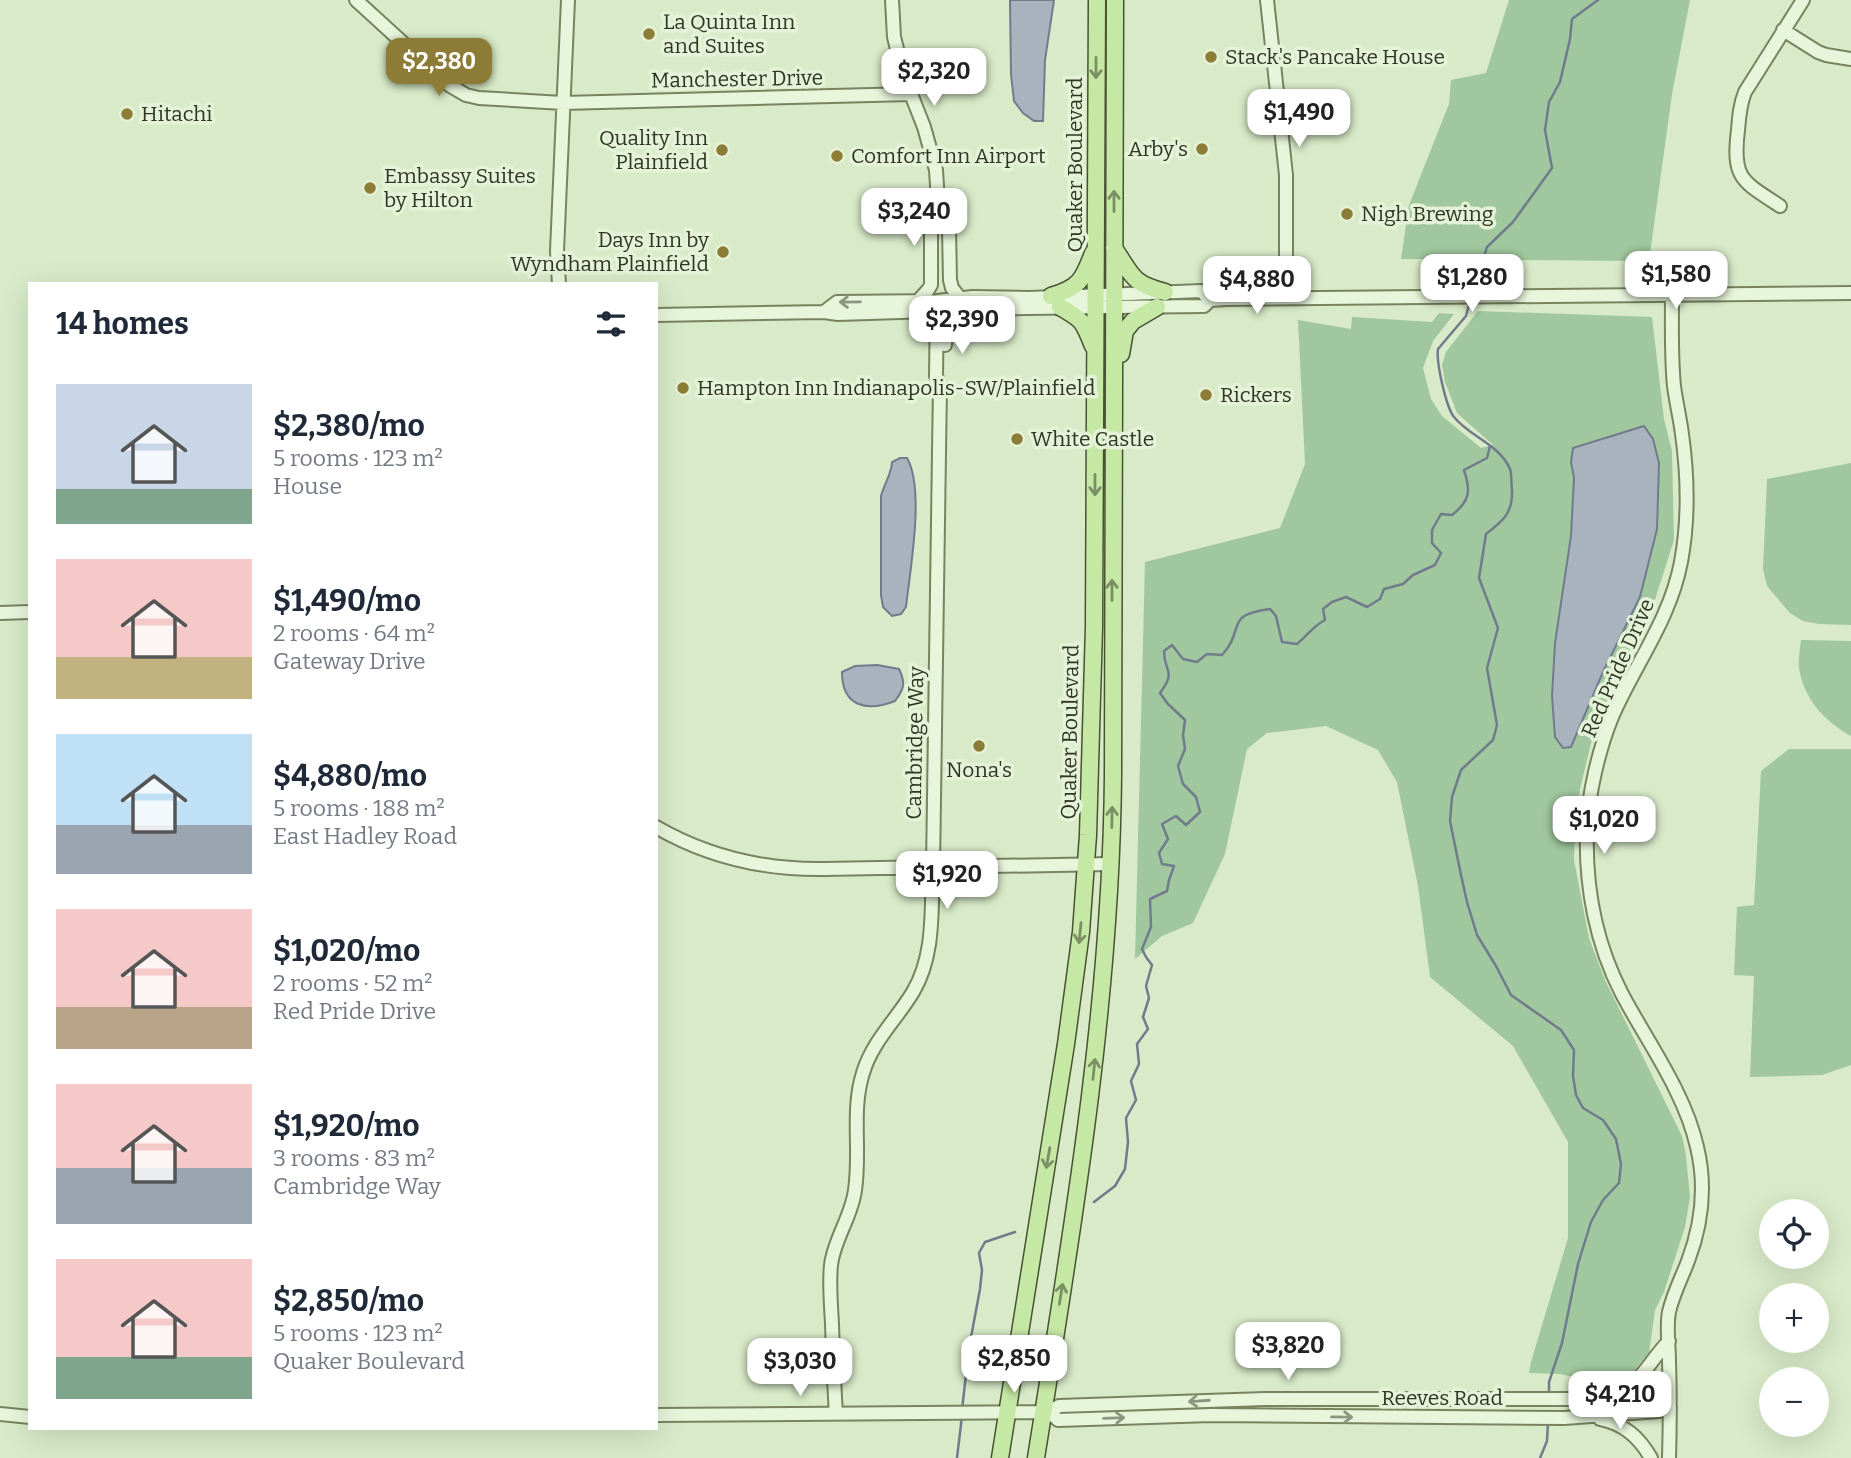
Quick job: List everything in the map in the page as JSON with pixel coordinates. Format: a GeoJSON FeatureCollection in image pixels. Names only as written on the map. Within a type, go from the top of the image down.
{"type":"FeatureCollection","features":[{"type":"Feature","properties":{"kind":"main road","name":"Quaker Boulevard"},"geometry":{"type":"LineString","coordinates":[[1000,1458],[1066,1044],[1086,864],[1093,709],[1097,0]]}},
{"type":"Feature","properties":{"kind":"main road","name":"Quaker Boulevard"},"geometry":{"type":"LineString","coordinates":[[1035,1458],[1046,1412],[1093,1078],[1111,864],[1115,0]]}},
{"type":"Feature","properties":{"kind":"main road"},"geometry":{"type":"LineString","coordinates":[[1095,248],[1087,269],[1076,285],[1055,302],[1080,318],[1095,352]]}},
{"type":"Feature","properties":{"kind":"main road"},"geometry":{"type":"LineString","coordinates":[[1114,248],[1134,280],[1144,287],[1165,292]]}},
{"type":"Feature","properties":{"kind":"main road"},"geometry":{"type":"LineString","coordinates":[[1113,391],[1125,331],[1133,321],[1157,307]]}},
{"type":"Feature","properties":{"kind":"street","name":"Manchester Drive"},"geometry":{"type":"LineString","coordinates":[[356,0],[457,90],[478,98],[563,103],[911,94]]}},
{"type":"Feature","properties":{"kind":"street"},"geometry":{"type":"LineString","coordinates":[[559,282],[557,263],[568,0]]}},
{"type":"Feature","properties":{"kind":"street"},"geometry":{"type":"LineString","coordinates":[[892,0],[894,37],[899,57],[936,170],[939,218],[949,229],[950,280],[959,304]]}},
{"type":"Feature","properties":{"kind":"street"},"geometry":{"type":"LineString","coordinates":[[1267,0],[1286,175],[1286,298]]}},
{"type":"Feature","properties":{"kind":"street"},"geometry":{"type":"LineString","coordinates":[[1780,206],[1745,181],[1737,168],[1735,152],[1745,92],[1802,0]]}},
{"type":"Feature","properties":{"kind":"street"},"geometry":{"type":"LineString","coordinates":[[1783,30],[1818,52],[1851,59]]}},
{"type":"Feature","properties":{"kind":"street"},"geometry":{"type":"LineString","coordinates":[[918,301],[931,285],[930,229],[939,218]]}},
{"type":"Feature","properties":{"kind":"street"},"geometry":{"type":"LineString","coordinates":[[1114,301],[1165,292],[1201,290],[1210,300]]}},
{"type":"Feature","properties":{"kind":"street"},"geometry":{"type":"LineString","coordinates":[[658,315],[838,314],[959,304],[1095,301],[1157,307],[1204,306],[1210,300],[1286,298],[1851,293]]}},
{"type":"Feature","properties":{"kind":"street","name":"Red Pride Drive"},"geometry":{"type":"LineString","coordinates":[[1670,1408],[1669,1314],[1689,1258],[1703,1196],[1701,1165],[1697,1144],[1685,1111],[1621,992],[1603,950],[1597,931],[1588,870],[1587,827],[1601,749],[1612,718],[1659,627],[1681,563],[1688,501],[1684,444],[1674,387],[1672,295]]}},
{"type":"Feature","properties":{"kind":"street"},"geometry":{"type":"LineString","coordinates":[[824,312],[838,302],[918,301],[937,306]]}},
{"type":"Feature","properties":{"kind":"street","name":"Cambridge Way"},"geometry":{"type":"LineString","coordinates":[[940,387],[945,376],[946,327],[959,304]]}},
{"type":"Feature","properties":{"kind":"street","name":"Cambridge Way"},"geometry":{"type":"LineString","coordinates":[[836,1414],[831,1265],[856,1188],[860,1082],[872,1051],[913,991],[923,971],[929,948],[933,868],[940,387],[936,376],[937,306]]}},
{"type":"Feature","properties":{"kind":"street"},"geometry":{"type":"LineString","coordinates":[[0,613],[28,612]]}},
{"type":"Feature","properties":{"kind":"street"},"geometry":{"type":"LineString","coordinates":[[658,828],[709,852],[765,866],[820,869],[1111,864]]}},
{"type":"Feature","properties":{"kind":"street"},"geometry":{"type":"LineString","coordinates":[[1602,1399],[1618,1393],[1641,1377],[1657,1353],[1669,1341]]}},
{"type":"Feature","properties":{"kind":"street","name":"Reeves Road"},"geometry":{"type":"LineString","coordinates":[[658,1415],[1046,1412],[1059,1406],[1232,1399],[1602,1399],[1659,1401],[1670,1408]]}},
{"type":"Feature","properties":{"kind":"street"},"geometry":{"type":"LineString","coordinates":[[1669,1458],[1670,1408]]}},
{"type":"Feature","properties":{"kind":"street","name":"Reeves Road"},"geometry":{"type":"LineString","coordinates":[[1046,1412],[1058,1420],[1211,1415],[1564,1418],[1670,1408]]}},
{"type":"Feature","properties":{"kind":"street"},"geometry":{"type":"LineString","coordinates":[[0,1414],[28,1417]]}},
{"type":"Feature","properties":{"kind":"street"},"geometry":{"type":"LineString","coordinates":[[1589,1416],[1623,1427],[1635,1436],[1651,1458]]}},
{"type":"Feature","properties":{"kind":"green space"},"geometry":{"type":"Polygon","coordinates":[[[1509,0],[1690,0],[1672,94],[1649,261],[1401,259],[1409,205],[1449,104],[1451,80],[1486,73],[1509,0]]]}},
{"type":"Feature","properties":{"kind":"green space"},"geometry":{"type":"Polygon","coordinates":[[[1478,311],[1652,317],[1664,419],[1672,451],[1674,540],[1652,609],[1595,727],[1580,789],[1574,860],[1589,938],[1605,980],[1682,1136],[1686,1156],[1690,1197],[1685,1227],[1664,1292],[1655,1310],[1649,1353],[1629,1377],[1592,1381],[1560,1374],[1529,1373],[1568,1238],[1568,1142],[1513,1046],[1430,977],[1418,886],[1397,782],[1378,750],[1326,726],[1267,733],[1247,749],[1225,854],[1193,923],[1162,936],[1135,959],[1145,562],[1280,528],[1305,464],[1298,320],[1351,329],[1352,317],[1432,322],[1439,313],[1454,314],[1433,341],[1423,368],[1431,399],[1442,416],[1481,448],[1493,445],[1457,413],[1445,382],[1442,365],[1446,352],[1478,311]],[[1653,439],[1571,462],[1574,478],[1571,536],[1555,643],[1552,696],[1571,747],[1603,672],[1653,439]]]}},
{"type":"Feature","properties":{"kind":"green space"},"geometry":{"type":"Polygon","coordinates":[[[1851,463],[1851,625],[1803,621],[1790,613],[1767,586],[1763,569],[1767,479],[1851,463]]]}},
{"type":"Feature","properties":{"kind":"green space"},"geometry":{"type":"Polygon","coordinates":[[[1801,640],[1851,641],[1851,736],[1824,716],[1805,690],[1799,668],[1801,640]]]}},
{"type":"Feature","properties":{"kind":"green space"},"geometry":{"type":"Polygon","coordinates":[[[1789,749],[1851,749],[1851,1065],[1822,1075],[1750,1077],[1754,976],[1734,975],[1737,907],[1754,905],[1761,771],[1789,749]]]}},
{"type":"Feature","properties":{"kind":"shaded area"},"geometry":{"type":"Polygon","coordinates":[[[1010,0],[1054,0],[1045,60],[1043,121],[1034,121],[1023,113],[1014,101],[1010,0]]]}},
{"type":"Feature","properties":{"kind":"shaded area"},"geometry":{"type":"Polygon","coordinates":[[[1644,426],[1653,439],[1659,463],[1657,529],[1640,597],[1603,672],[1571,747],[1563,748],[1555,737],[1552,696],[1555,643],[1571,536],[1573,448],[1644,426]]]}},
{"type":"Feature","properties":{"kind":"shaded area"},"geometry":{"type":"Polygon","coordinates":[[[907,458],[912,472],[915,489],[915,530],[906,607],[901,614],[892,616],[883,607],[881,595],[881,496],[892,462],[907,458]]]}},
{"type":"Feature","properties":{"kind":"shaded area"},"geometry":{"type":"Polygon","coordinates":[[[877,665],[899,669],[903,678],[900,693],[895,701],[885,704],[858,704],[846,693],[842,672],[855,666],[877,665]]]}},
{"type":"Feature","properties":{"kind":"waterway"},"geometry":{"type":"LineString","coordinates":[[1473,292],[1487,247],[1513,222],[1552,168],[1545,130],[1549,102],[1560,82],[1572,19],[1598,0]]}},
{"type":"Feature","properties":{"kind":"waterway"},"geometry":{"type":"LineString","coordinates":[[1470,301],[1466,316],[1438,349],[1442,384],[1454,417],[1505,460],[1511,471],[1512,498],[1506,516],[1486,534],[1479,578],[1498,628],[1487,668],[1497,725],[1493,740],[1461,770],[1452,797],[1450,821],[1467,902],[1477,935],[1511,995],[1561,1030],[1574,1050],[1573,1076],[1576,1095],[1583,1108],[1603,1120],[1616,1139],[1621,1164],[1619,1183],[1603,1200],[1591,1222],[1578,1264],[1562,1343],[1549,1382],[1549,1393]]}},
{"type":"Feature","properties":{"kind":"waterway"},"geometry":{"type":"LineString","coordinates":[[1094,1202],[1115,1186],[1125,1169],[1128,1142],[1126,1118],[1136,1100],[1131,1081],[1139,1064],[1137,1044],[1148,1029],[1143,1017],[1149,998],[1146,986],[1152,965],[1142,949],[1151,927],[1150,899],[1167,891],[1174,866],[1162,864],[1159,853],[1168,839],[1162,824],[1176,816],[1186,825],[1200,812],[1196,797],[1183,784],[1178,766],[1185,749],[1185,720],[1160,693],[1169,675],[1164,651],[1172,645],[1183,659],[1197,662],[1207,654],[1222,655],[1229,646],[1240,619],[1270,609],[1276,616],[1282,642],[1297,644],[1325,620],[1323,609],[1332,602],[1346,597],[1367,607],[1380,599],[1384,589],[1403,584],[1413,575],[1435,565],[1441,553],[1432,543],[1432,530],[1441,514],[1452,515],[1466,500],[1468,484],[1464,470],[1487,458],[1490,446]]}},
{"type":"Feature","properties":{"kind":"waterway"},"geometry":{"type":"LineString","coordinates":[[962,1410],[969,1348],[980,1289],[982,1270],[979,1253],[985,1242],[1015,1232]]}},
{"type":"Feature","properties":{"kind":"waterway"},"geometry":{"type":"LineString","coordinates":[[957,1458],[962,1416]]}},
{"type":"Feature","properties":{"kind":"waterway"},"geometry":{"type":"LineString","coordinates":[[1540,1458],[1547,1441],[1548,1421]]}},
{"type":"Feature","properties":{"kind":"place","name":"La Quinta Inn and Suites"},"geometry":{"type":"Point","coordinates":[649,34]}},
{"type":"Feature","properties":{"kind":"place","name":"Stack's Pancake House"},"geometry":{"type":"Point","coordinates":[1211,57]}},
{"type":"Feature","properties":{"kind":"place","name":"Hitachi"},"geometry":{"type":"Point","coordinates":[127,114]}},
{"type":"Feature","properties":{"kind":"place","name":"Arby's"},"geometry":{"type":"Point","coordinates":[1202,149]}},
{"type":"Feature","properties":{"kind":"place","name":"Quality Inn Plainfield"},"geometry":{"type":"Point","coordinates":[722,150]}},
{"type":"Feature","properties":{"kind":"place","name":"Comfort Inn Airport"},"geometry":{"type":"Point","coordinates":[837,156]}},
{"type":"Feature","properties":{"kind":"place","name":"Embassy Suites by Hilton"},"geometry":{"type":"Point","coordinates":[370,188]}},
{"type":"Feature","properties":{"kind":"place","name":"Nigh Brewing"},"geometry":{"type":"Point","coordinates":[1347,214]}},
{"type":"Feature","properties":{"kind":"place","name":"Days Inn by Wyndham Plainfield"},"geometry":{"type":"Point","coordinates":[723,252]}},
{"type":"Feature","properties":{"kind":"place","name":"Hampton Inn Indianapolis-SW/Plainfield"},"geometry":{"type":"Point","coordinates":[683,388]}},
{"type":"Feature","properties":{"kind":"place","name":"Rickers"},"geometry":{"type":"Point","coordinates":[1206,395]}},
{"type":"Feature","properties":{"kind":"place","name":"White Castle"},"geometry":{"type":"Point","coordinates":[1017,439]}},
{"type":"Feature","properties":{"kind":"place","name":"Nona's"},"geometry":{"type":"Point","coordinates":[979,746]}}]}
